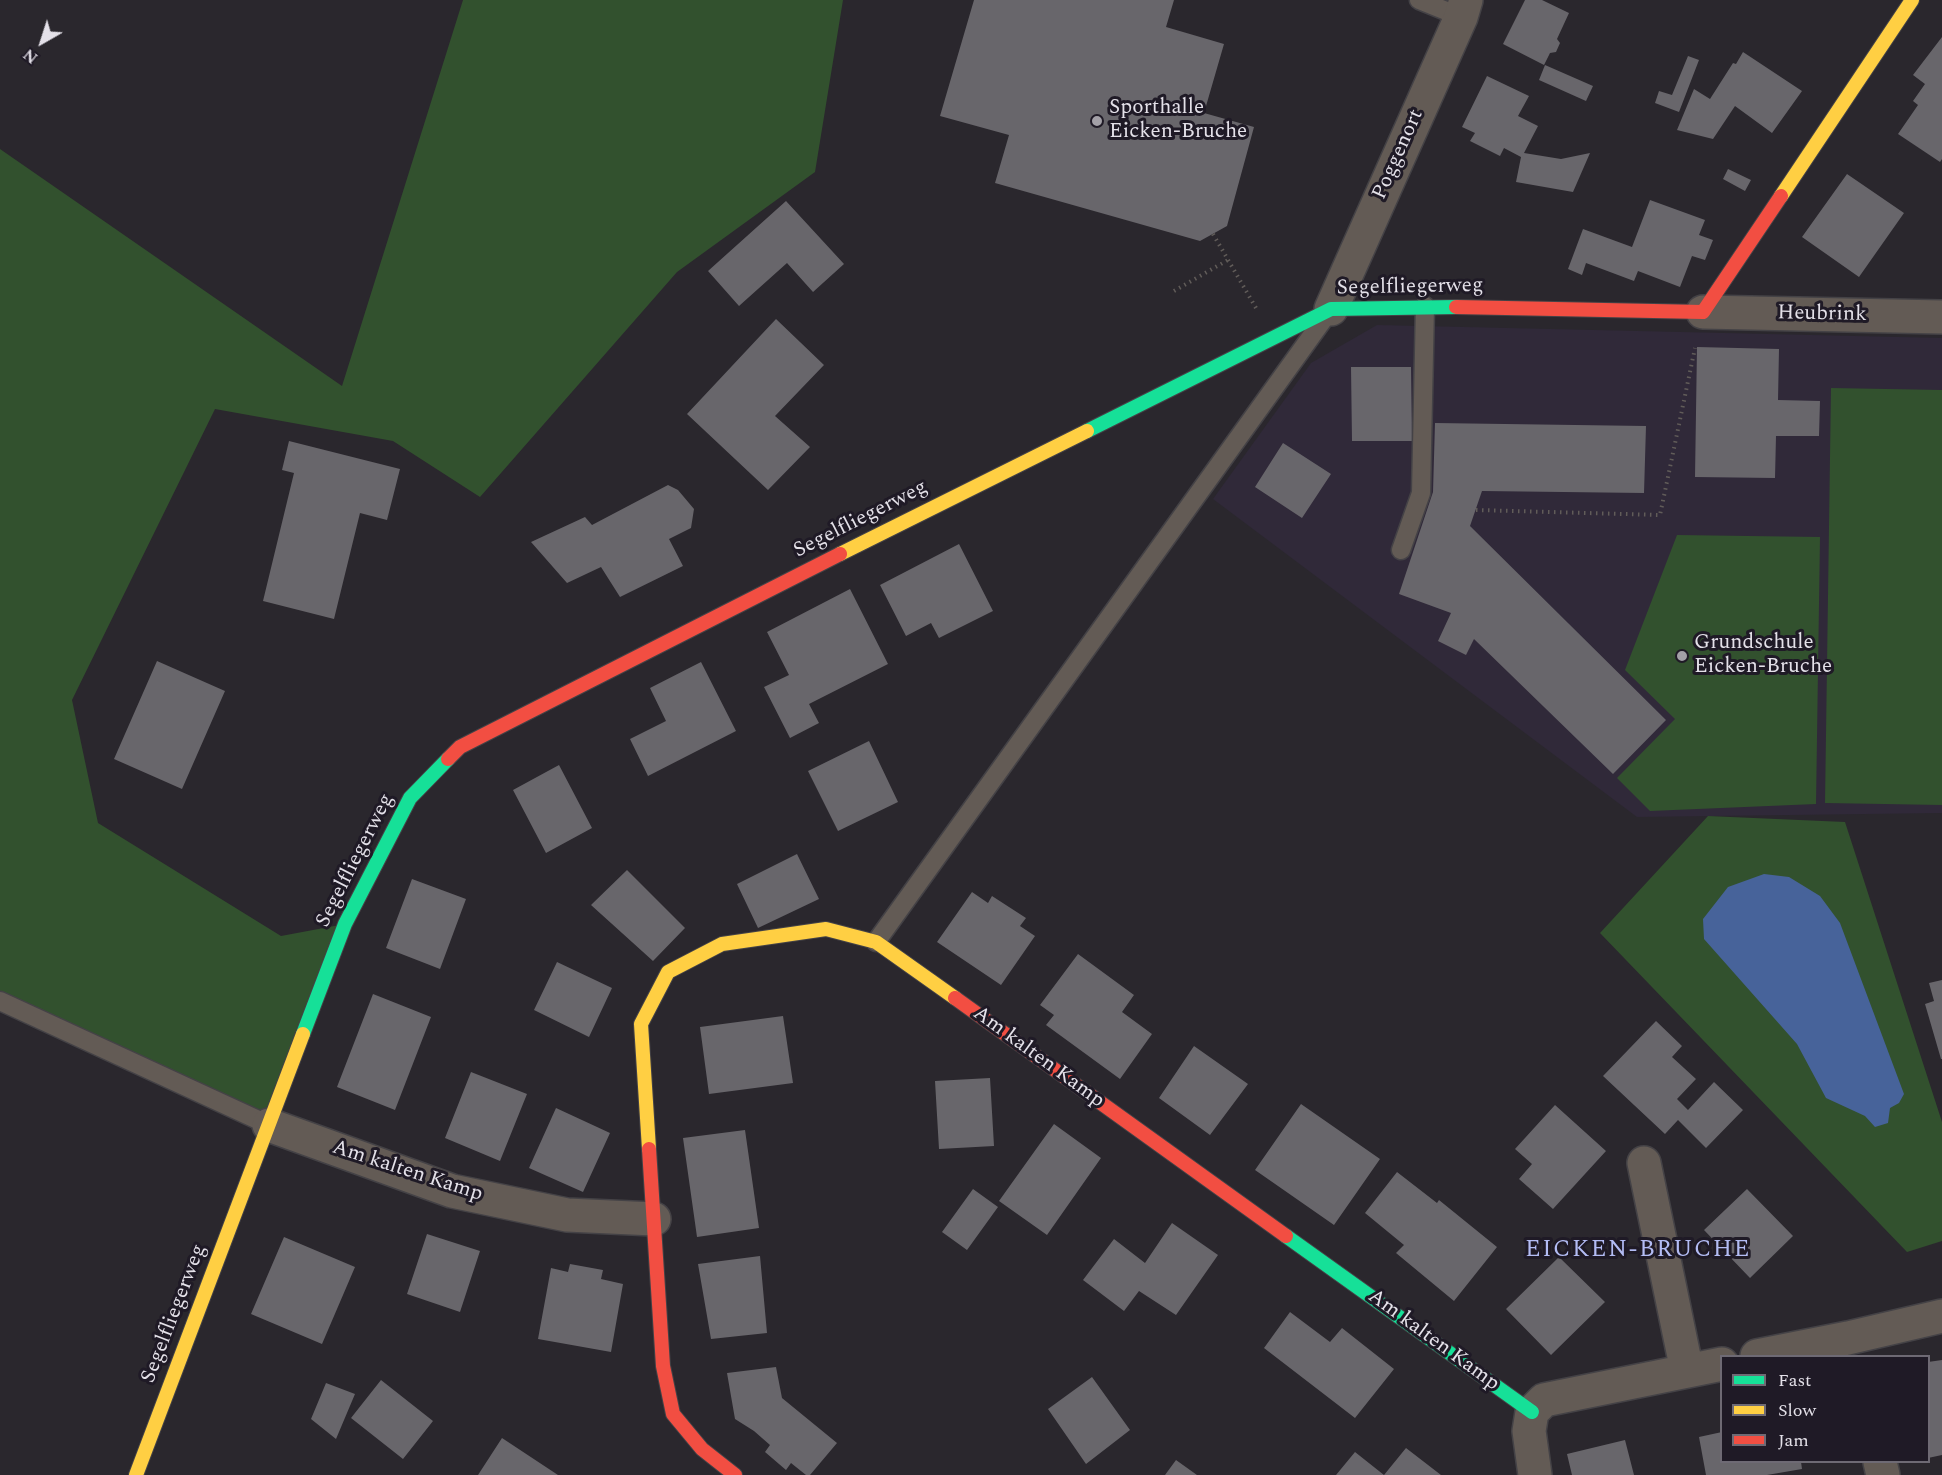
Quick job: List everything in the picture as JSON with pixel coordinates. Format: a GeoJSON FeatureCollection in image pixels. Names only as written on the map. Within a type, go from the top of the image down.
{"type":"FeatureCollection","features":[{"type":"Feature","properties":{"kind":"street"},"geometry":{"type":"LineString","coordinates":[[1702,312],[1912,0]]}},
{"type":"Feature","properties":{"kind":"street","name":"Poggenort"},"geometry":{"type":"LineString","coordinates":[[1331,309],[1464,8]]}},
{"type":"Feature","properties":{"kind":"street","name":"Segelfliegerweg"},"geometry":{"type":"LineString","coordinates":[[136,1475],[345,924],[410,798],[460,747],[698,625],[1331,309],[1425,306],[1702,312]]}},
{"type":"Feature","properties":{"kind":"street","name":"Heubrink"},"geometry":{"type":"LineString","coordinates":[[1702,312],[1942,317]]}},
{"type":"Feature","properties":{"kind":"street","name":"Am kalten Kamp"},"geometry":{"type":"LineString","coordinates":[[735,1475],[702,1449],[673,1413],[663,1366],[641,1024],[668,972],[722,944],[826,929],[876,942],[1533,1412]]}},
{"type":"Feature","properties":{"kind":"street","name":"Am kalten Kamp"},"geometry":{"type":"LineString","coordinates":[[269,1125],[452,1191],[567,1215],[654,1219]]}},
{"type":"Feature","properties":{"kind":"street"},"geometry":{"type":"LineString","coordinates":[[1644,1163],[1687,1371]]}},
{"type":"Feature","properties":{"kind":"street"},"geometry":{"type":"LineString","coordinates":[[1767,1355],[1851,1347],[1942,1316]]}},
{"type":"Feature","properties":{"kind":"street"},"geometry":{"type":"LineString","coordinates":[[1535,1475],[1529,1431],[1533,1412],[1544,1400],[1720,1364]]}},
{"type":"Feature","properties":{"kind":"lane"},"geometry":{"type":"LineString","coordinates":[[1419,0],[1464,8]]}},
{"type":"Feature","properties":{"kind":"lane"},"geometry":{"type":"LineString","coordinates":[[1401,550],[1421,493],[1425,306]]}},
{"type":"Feature","properties":{"kind":"lane"},"geometry":{"type":"LineString","coordinates":[[876,942],[1331,309]]}},
{"type":"Feature","properties":{"kind":"lane"},"geometry":{"type":"LineString","coordinates":[[0,1001],[269,1125]]}},
{"type":"Feature","properties":{"kind":"path"},"geometry":{"type":"LineString","coordinates":[[1213,234],[1273,338]]}},
{"type":"Feature","properties":{"kind":"path"},"geometry":{"type":"LineString","coordinates":[[1174,291],[1228,260]]}},
{"type":"Feature","properties":{"kind":"path"},"geometry":{"type":"LineString","coordinates":[[1476,510],[1659,515],[1702,312]]}},
{"type":"Feature","properties":{"kind":"shaded area","name":"Grundschule Eicken-Bruche"},"geometry":{"type":"Polygon","coordinates":[[[1377,325],[1942,338],[1942,813],[1637,817],[1213,499],[1311,363],[1377,325]]]}},
{"type":"Feature","properties":{"kind":"green space"},"geometry":{"type":"Polygon","coordinates":[[[463,0],[843,0],[815,172],[677,272],[480,497],[393,441],[215,409],[72,700],[98,823],[281,936],[345,924],[269,1125],[0,1001],[0,149],[342,386],[463,0]]]}},
{"type":"Feature","properties":{"kind":"green space"},"geometry":{"type":"Polygon","coordinates":[[[1831,388],[1942,390],[1942,805],[1825,803],[1831,388]]]}},
{"type":"Feature","properties":{"kind":"green space"},"geometry":{"type":"Polygon","coordinates":[[[1677,535],[1820,537],[1816,804],[1650,811],[1617,778],[1675,719],[1625,670],[1677,535]]]}},
{"type":"Feature","properties":{"kind":"green space"},"geometry":{"type":"Polygon","coordinates":[[[1708,816],[1845,822],[1942,1122],[1942,1241],[1907,1252],[1600,933],[1708,816]]]}},
{"type":"Feature","properties":{"kind":"water"},"geometry":{"type":"Polygon","coordinates":[[[1764,874],[1789,877],[1820,896],[1840,923],[1904,1094],[1899,1103],[1890,1108],[1888,1123],[1875,1127],[1865,1116],[1826,1098],[1797,1044],[1704,939],[1703,919],[1728,887],[1764,874]]]}},
{"type":"Feature","properties":{"kind":"building","name":"Sporthalle Eicken-Bruche"},"geometry":{"type":"Polygon","coordinates":[[[974,0],[1174,0],[1166,27],[1224,44],[1204,113],[1254,127],[1227,226],[1200,241],[995,183],[1009,135],[940,116],[974,0]]]}},
{"type":"Feature","properties":{"kind":"building"},"geometry":{"type":"Polygon","coordinates":[[[1525,0],[1542,0],[1569,13],[1557,39],[1560,43],[1556,52],[1550,53],[1544,65],[1503,44],[1525,0]]]}},
{"type":"Feature","properties":{"kind":"building"},"geometry":{"type":"Polygon","coordinates":[[[1942,37],[1942,159],[1940,162],[1898,134],[1918,105],[1913,101],[1925,84],[1913,75],[1942,37]]]}},
{"type":"Feature","properties":{"kind":"building"},"geometry":{"type":"Polygon","coordinates":[[[1743,52],[1802,91],[1772,133],[1735,106],[1713,139],[1677,130],[1694,89],[1710,99],[1733,63],[1736,64],[1743,52]]]}},
{"type":"Feature","properties":{"kind":"building"},"geometry":{"type":"Polygon","coordinates":[[[1688,56],[1699,60],[1679,112],[1655,103],[1659,91],[1672,95],[1688,56]]]}},
{"type":"Feature","properties":{"kind":"building"},"geometry":{"type":"Polygon","coordinates":[[[1545,65],[1593,86],[1586,101],[1539,80],[1545,65]]]}},
{"type":"Feature","properties":{"kind":"building"},"geometry":{"type":"Polygon","coordinates":[[[1487,76],[1529,96],[1518,116],[1538,126],[1524,153],[1561,159],[1590,153],[1573,192],[1516,182],[1521,157],[1504,148],[1500,156],[1470,141],[1475,133],[1462,127],[1487,76]]]}},
{"type":"Feature","properties":{"kind":"building"},"geometry":{"type":"Polygon","coordinates":[[[1728,169],[1751,180],[1745,191],[1723,179],[1728,169]]]}},
{"type":"Feature","properties":{"kind":"building"},"geometry":{"type":"Polygon","coordinates":[[[1847,174],[1904,213],[1859,277],[1802,237],[1847,174]]]}},
{"type":"Feature","properties":{"kind":"building"},"geometry":{"type":"Polygon","coordinates":[[[1650,200],[1705,220],[1699,235],[1713,240],[1705,260],[1692,256],[1680,287],[1638,271],[1634,281],[1586,263],[1582,275],[1568,269],[1583,229],[1632,247],[1650,200]]]}},
{"type":"Feature","properties":{"kind":"building"},"geometry":{"type":"Polygon","coordinates":[[[786,201],[844,264],[813,292],[787,263],[739,306],[708,271],[786,201]]]}},
{"type":"Feature","properties":{"kind":"building"},"geometry":{"type":"Polygon","coordinates":[[[776,319],[824,365],[775,416],[810,447],[768,490],[687,414],[776,319]]]}},
{"type":"Feature","properties":{"kind":"building"},"geometry":{"type":"Polygon","coordinates":[[[1697,347],[1779,349],[1778,400],[1820,401],[1819,436],[1776,436],[1775,478],[1695,477],[1697,347]]]}},
{"type":"Feature","properties":{"kind":"building"},"geometry":{"type":"Polygon","coordinates":[[[1351,367],[1411,367],[1412,441],[1352,441],[1351,367]]]}},
{"type":"Feature","properties":{"kind":"building","name":"Grundschule Eicken-Bruche"},"geometry":{"type":"Polygon","coordinates":[[[1435,423],[1646,426],[1644,493],[1482,491],[1470,526],[1666,720],[1613,774],[1474,639],[1466,655],[1438,641],[1451,613],[1399,594],[1433,492],[1435,423]]]}},
{"type":"Feature","properties":{"kind":"building"},"geometry":{"type":"Polygon","coordinates":[[[289,441],[400,469],[387,520],[360,513],[334,619],[263,601],[294,473],[282,470],[289,441]]]}},
{"type":"Feature","properties":{"kind":"building"},"geometry":{"type":"Polygon","coordinates":[[[1283,443],[1331,474],[1302,518],[1255,487],[1283,443]]]}},
{"type":"Feature","properties":{"kind":"building"},"geometry":{"type":"Polygon","coordinates":[[[668,485],[678,490],[694,509],[691,528],[669,539],[683,566],[620,597],[601,567],[567,583],[531,542],[585,517],[592,525],[668,485]]]}},
{"type":"Feature","properties":{"kind":"building"},"geometry":{"type":"Polygon","coordinates":[[[959,544],[993,611],[939,638],[931,623],[906,636],[880,585],[959,544]]]}},
{"type":"Feature","properties":{"kind":"building"},"geometry":{"type":"Polygon","coordinates":[[[850,589],[888,664],[809,704],[819,723],[790,738],[764,687],[789,675],[767,632],[850,589]]]}},
{"type":"Feature","properties":{"kind":"building"},"geometry":{"type":"Polygon","coordinates":[[[157,661],[225,691],[182,789],[114,759],[157,661]]]}},
{"type":"Feature","properties":{"kind":"building"},"geometry":{"type":"Polygon","coordinates":[[[701,662],[736,731],[648,776],[630,739],[666,721],[650,688],[701,662]]]}},
{"type":"Feature","properties":{"kind":"building"},"geometry":{"type":"Polygon","coordinates":[[[869,741],[898,802],[838,831],[808,771],[869,741]]]}},
{"type":"Feature","properties":{"kind":"building"},"geometry":{"type":"Polygon","coordinates":[[[559,765],[592,828],[546,853],[513,790],[559,765]]]}},
{"type":"Feature","properties":{"kind":"building"},"geometry":{"type":"Polygon","coordinates":[[[797,854],[819,899],[758,928],[737,884],[797,854]]]}},
{"type":"Feature","properties":{"kind":"building"},"geometry":{"type":"Polygon","coordinates":[[[627,870],[685,928],[653,961],[591,905],[627,870]]]}},
{"type":"Feature","properties":{"kind":"building"},"geometry":{"type":"Polygon","coordinates":[[[412,879],[466,899],[440,969],[386,948],[412,879]]]}},
{"type":"Feature","properties":{"kind":"building"},"geometry":{"type":"Polygon","coordinates":[[[972,892],[988,903],[992,896],[1026,918],[1020,926],[1035,936],[1001,985],[937,942],[972,892]]]}},
{"type":"Feature","properties":{"kind":"building"},"geometry":{"type":"Polygon","coordinates":[[[1078,954],[1134,995],[1122,1012],[1152,1034],[1120,1079],[1046,1025],[1054,1015],[1040,1005],[1078,954]]]}},
{"type":"Feature","properties":{"kind":"building"},"geometry":{"type":"Polygon","coordinates":[[[557,962],[612,988],[589,1037],[534,1010],[557,962]]]}},
{"type":"Feature","properties":{"kind":"building"},"geometry":{"type":"Polygon","coordinates":[[[1942,980],[1941,1059],[1925,1004],[1934,1001],[1929,983],[1942,980]]]}},
{"type":"Feature","properties":{"kind":"building"},"geometry":{"type":"Polygon","coordinates":[[[373,994],[431,1017],[395,1110],[337,1087],[373,994]]]}},
{"type":"Feature","properties":{"kind":"building"},"geometry":{"type":"Polygon","coordinates":[[[783,1016],[793,1083],[709,1094],[700,1027],[783,1016]]]}},
{"type":"Feature","properties":{"kind":"building"},"geometry":{"type":"Polygon","coordinates":[[[1656,1021],[1682,1046],[1672,1057],[1696,1079],[1677,1099],[1688,1110],[1714,1082],[1743,1110],[1706,1148],[1678,1120],[1665,1134],[1603,1076],[1656,1021]]]}},
{"type":"Feature","properties":{"kind":"building"},"geometry":{"type":"Polygon","coordinates":[[[1194,1046],[1248,1084],[1210,1135],[1159,1098],[1194,1046]]]}},
{"type":"Feature","properties":{"kind":"building"},"geometry":{"type":"Polygon","coordinates":[[[471,1072],[527,1094],[500,1161],[445,1138],[471,1072]]]}},
{"type":"Feature","properties":{"kind":"building"},"geometry":{"type":"Polygon","coordinates":[[[990,1078],[994,1146],[939,1149],[935,1081],[990,1078]]]}},
{"type":"Feature","properties":{"kind":"building"},"geometry":{"type":"Polygon","coordinates":[[[1301,1104],[1380,1159],[1334,1225],[1255,1170],[1301,1104]]]}},
{"type":"Feature","properties":{"kind":"building"},"geometry":{"type":"Polygon","coordinates":[[[1555,1105],[1606,1151],[1553,1209],[1519,1179],[1532,1164],[1515,1149],[1555,1105]]]}},
{"type":"Feature","properties":{"kind":"building"},"geometry":{"type":"Polygon","coordinates":[[[556,1108],[610,1133],[583,1192],[529,1168],[556,1108]]]}},
{"type":"Feature","properties":{"kind":"building"},"geometry":{"type":"Polygon","coordinates":[[[1054,1124],[1101,1158],[1047,1235],[999,1201],[1054,1124]]]}},
{"type":"Feature","properties":{"kind":"building"},"geometry":{"type":"Polygon","coordinates":[[[745,1130],[759,1228],[697,1237],[683,1138],[745,1130]]]}},
{"type":"Feature","properties":{"kind":"building"},"geometry":{"type":"Polygon","coordinates":[[[1397,1172],[1437,1203],[1439,1200],[1497,1247],[1454,1301],[1396,1253],[1404,1245],[1365,1213],[1397,1172]]]}},
{"type":"Feature","properties":{"kind":"building"},"geometry":{"type":"Polygon","coordinates":[[[973,1189],[998,1207],[967,1250],[942,1232],[973,1189]]]}},
{"type":"Feature","properties":{"kind":"building"},"geometry":{"type":"Polygon","coordinates":[[[1747,1189],[1793,1236],[1750,1278],[1704,1230],[1747,1189]]]}},
{"type":"Feature","properties":{"kind":"building"},"geometry":{"type":"Polygon","coordinates":[[[1172,1223],[1218,1255],[1176,1315],[1139,1291],[1124,1311],[1083,1280],[1114,1239],[1145,1263],[1172,1223]]]}},
{"type":"Feature","properties":{"kind":"building"},"geometry":{"type":"Polygon","coordinates":[[[427,1234],[480,1251],[460,1312],[407,1294],[427,1234]]]}},
{"type":"Feature","properties":{"kind":"building"},"geometry":{"type":"Polygon","coordinates":[[[284,1237],[355,1267],[322,1344],[251,1314],[284,1237]]]}},
{"type":"Feature","properties":{"kind":"building"},"geometry":{"type":"Polygon","coordinates":[[[760,1256],[767,1333],[711,1339],[698,1264],[760,1256]]]}},
{"type":"Feature","properties":{"kind":"building"},"geometry":{"type":"Polygon","coordinates":[[[1559,1257],[1605,1302],[1551,1355],[1506,1309],[1559,1257]]]}},
{"type":"Feature","properties":{"kind":"building"},"geometry":{"type":"Polygon","coordinates":[[[570,1264],[603,1270],[601,1279],[623,1284],[611,1352],[538,1339],[551,1268],[568,1272],[570,1264]]]}},
{"type":"Feature","properties":{"kind":"building"},"geometry":{"type":"Polygon","coordinates":[[[1290,1312],[1330,1342],[1342,1328],[1394,1369],[1355,1418],[1264,1348],[1290,1312]]]}},
{"type":"Feature","properties":{"kind":"building"},"geometry":{"type":"Polygon","coordinates":[[[1942,1360],[1942,1455],[1930,1458],[1930,1362],[1942,1360]]]}},
{"type":"Feature","properties":{"kind":"building"},"geometry":{"type":"Polygon","coordinates":[[[776,1367],[782,1398],[837,1443],[810,1475],[806,1475],[791,1463],[786,1470],[765,1452],[770,1445],[735,1419],[727,1373],[776,1367]]]}},
{"type":"Feature","properties":{"kind":"building"},"geometry":{"type":"Polygon","coordinates":[[[1092,1377],[1130,1430],[1086,1464],[1048,1409],[1092,1377]]]}},
{"type":"Feature","properties":{"kind":"building"},"geometry":{"type":"Polygon","coordinates":[[[381,1380],[433,1421],[403,1459],[351,1418],[381,1380]]]}},
{"type":"Feature","properties":{"kind":"building"},"geometry":{"type":"Polygon","coordinates":[[[326,1383],[355,1394],[336,1439],[311,1419],[326,1383]]]}},
{"type":"Feature","properties":{"kind":"building"},"geometry":{"type":"Polygon","coordinates":[[[1720,1432],[1720,1463],[1801,1463],[1802,1469],[1767,1475],[1706,1475],[1699,1437],[1720,1432]]]}},
{"type":"Feature","properties":{"kind":"building"},"geometry":{"type":"Polygon","coordinates":[[[502,1438],[558,1475],[478,1475],[502,1438]]]}},
{"type":"Feature","properties":{"kind":"building"},"geometry":{"type":"Polygon","coordinates":[[[1625,1440],[1634,1475],[1572,1475],[1567,1454],[1625,1440]]]}},
{"type":"Feature","properties":{"kind":"building"},"geometry":{"type":"Polygon","coordinates":[[[1406,1448],[1441,1475],[1384,1475],[1406,1448]]]}},
{"type":"Feature","properties":{"kind":"building"},"geometry":{"type":"Polygon","coordinates":[[[1355,1452],[1384,1475],[1336,1475],[1355,1452]]]}},
{"type":"Feature","properties":{"kind":"building"},"geometry":{"type":"Polygon","coordinates":[[[1176,1460],[1197,1475],[1165,1475],[1176,1460]]]}},
{"type":"Feature","properties":{"kind":"traffic: fast"},"geometry":{"type":"LineString","coordinates":[[1087,431],[1331,309],[1456,307]]}},
{"type":"Feature","properties":{"kind":"traffic: fast"},"geometry":{"type":"LineString","coordinates":[[303,1034],[345,924],[410,798],[448,759]]}},
{"type":"Feature","properties":{"kind":"traffic: fast"},"geometry":{"type":"LineString","coordinates":[[1286,1236],[1532,1412]]}},
{"type":"Feature","properties":{"kind":"traffic: slow"},"geometry":{"type":"LineString","coordinates":[[1781,196],[1912,0]]}},
{"type":"Feature","properties":{"kind":"traffic: slow"},"geometry":{"type":"LineString","coordinates":[[840,554],[1087,431]]}},
{"type":"Feature","properties":{"kind":"traffic: slow"},"geometry":{"type":"LineString","coordinates":[[649,1149],[641,1024],[668,972],[722,944],[826,929],[876,942],[955,998]]}},
{"type":"Feature","properties":{"kind":"traffic: slow"},"geometry":{"type":"LineString","coordinates":[[136,1475],[303,1034]]}},
{"type":"Feature","properties":{"kind":"traffic: jam"},"geometry":{"type":"LineString","coordinates":[[1456,307],[1703,312],[1781,196]]}},
{"type":"Feature","properties":{"kind":"traffic: jam"},"geometry":{"type":"LineString","coordinates":[[448,759],[460,747],[840,554]]}},
{"type":"Feature","properties":{"kind":"traffic: jam"},"geometry":{"type":"LineString","coordinates":[[955,998],[1286,1236]]}},
{"type":"Feature","properties":{"kind":"traffic: jam"},"geometry":{"type":"LineString","coordinates":[[649,1149],[663,1366],[673,1414],[702,1449],[735,1475]]}},
{"type":"Feature","properties":{"kind":"place","name":"Sporthalle Eicken-Bruche"},"geometry":{"type":"Point","coordinates":[1097,121]}},
{"type":"Feature","properties":{"kind":"place","name":"Grundschule Eicken-Bruche"},"geometry":{"type":"Point","coordinates":[1682,656]}},
{"type":"Feature","properties":{"kind":"district","name":"EICKEN-BRUCHE"},"geometry":{"type":"Point","coordinates":[1638,1251]}}]}
